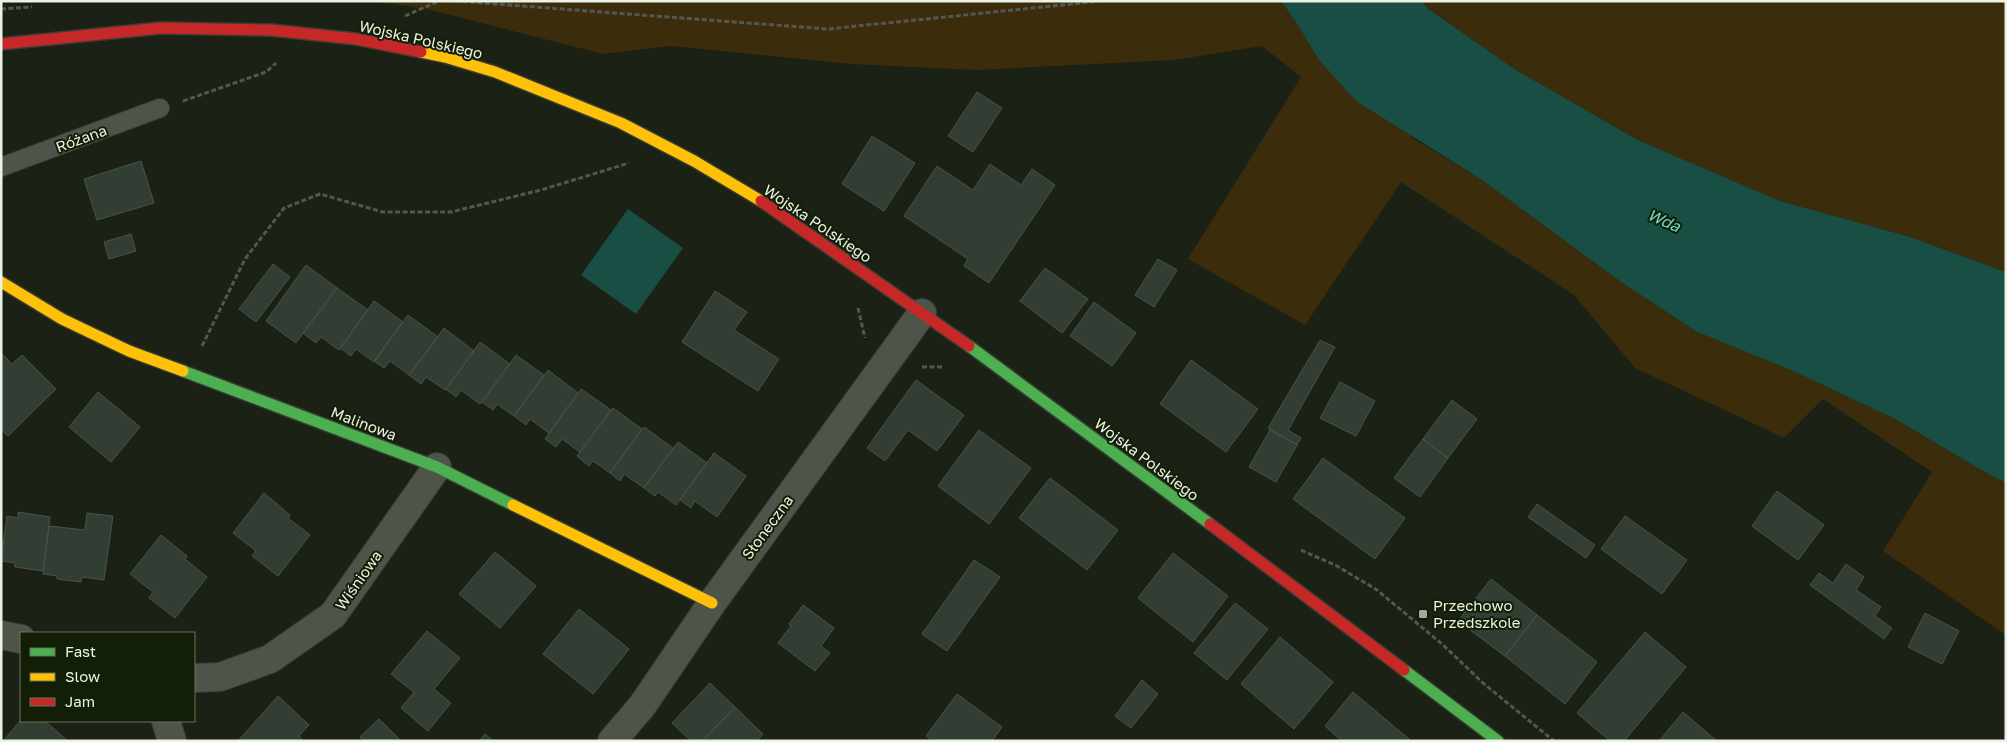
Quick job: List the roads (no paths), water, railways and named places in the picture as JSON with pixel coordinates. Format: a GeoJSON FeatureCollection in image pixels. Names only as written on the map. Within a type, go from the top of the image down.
{"type":"FeatureCollection","features":[{"type":"Feature","properties":{"kind":"street","name":"Wojska Polskiego"},"geometry":{"type":"LineString","coordinates":[[1,44],[161,28],[271,30],[356,39],[453,60],[495,72],[621,123],[694,161],[772,208],[922,313],[990,361],[1314,601],[1498,741]]}},
{"type":"Feature","properties":{"kind":"street","name":"Malinowa"},"geometry":{"type":"LineString","coordinates":[[1,282],[62,319],[129,351],[437,467],[712,603]]}},
{"type":"Feature","properties":{"kind":"street","name":"Słoneczna"},"geometry":{"type":"LineString","coordinates":[[612,741],[642,706],[712,603],[922,313]]}},
{"type":"Feature","properties":{"kind":"street","name":"Wiśniowa"},"geometry":{"type":"LineString","coordinates":[[195,678],[220,677],[270,659],[333,615],[437,467]]}},
{"type":"Feature","properties":{"kind":"street"},"geometry":{"type":"LineString","coordinates":[[1,635],[20,639]]}},
{"type":"Feature","properties":{"kind":"street"},"geometry":{"type":"LineString","coordinates":[[166,722],[172,741]]}},
{"type":"Feature","properties":{"kind":"lane","name":"Różana"},"geometry":{"type":"LineString","coordinates":[[1,167],[160,108]]}},
{"type":"Feature","properties":{"kind":"water","name":"Wda"},"geometry":{"type":"Polygon","coordinates":[[[1281,1],[1422,1],[1427,8],[1516,70],[1638,140],[1780,201],[1907,236],[2006,272],[2006,483],[1895,419],[1791,370],[1697,332],[1621,282],[1482,180],[1356,101],[1319,60],[1281,1]]]}},
{"type":"Feature","properties":{"kind":"water"},"geometry":{"type":"Polygon","coordinates":[[[628,209],[683,248],[636,314],[581,275],[628,209]]]}},
{"type":"Feature","properties":{"kind":"place","name":"Przechowo Przedszkole"},"geometry":{"type":"Point","coordinates":[1423,614]}}]}
